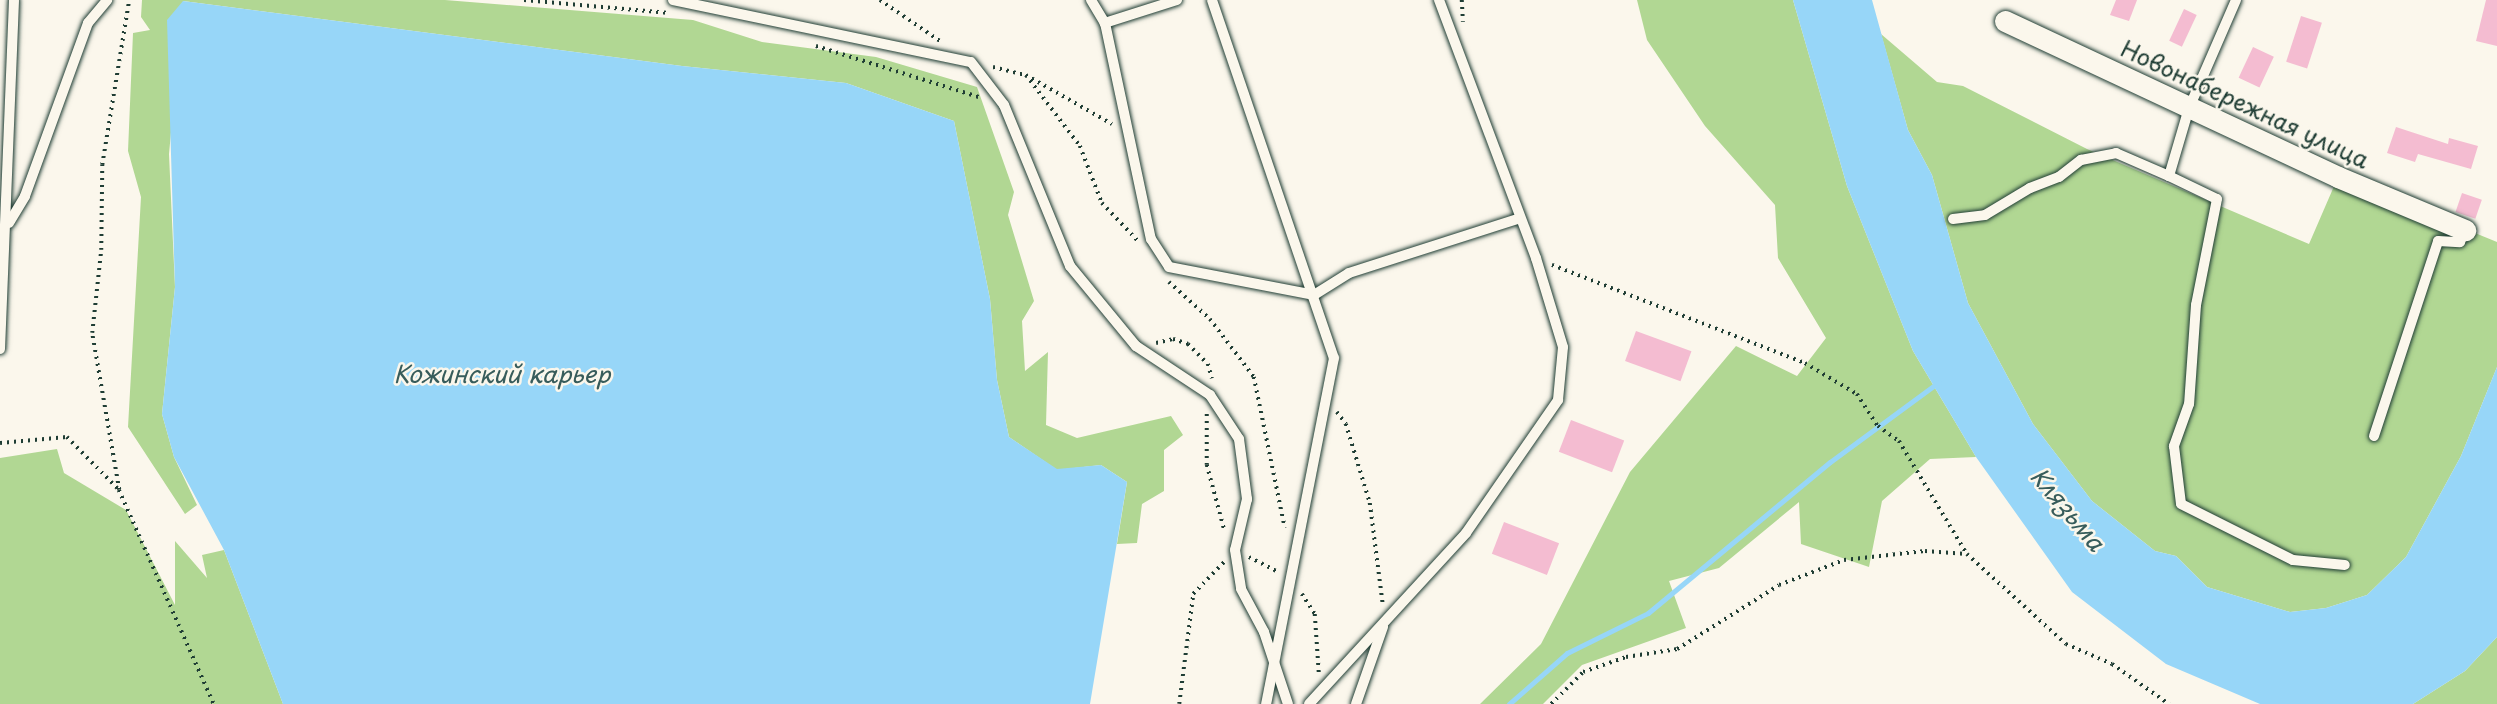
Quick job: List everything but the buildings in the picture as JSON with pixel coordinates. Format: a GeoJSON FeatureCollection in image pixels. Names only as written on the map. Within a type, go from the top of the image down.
{"type":"FeatureCollection","features":[{"type":"Feature","properties":{"kind":"street","name":"Новонабережная улица"},"geometry":{"type":"LineString","coordinates":[[2005,21],[2189,108],[2465,230]]}},
{"type":"Feature","properties":{"kind":"lane"},"geometry":{"type":"LineString","coordinates":[[0,349],[14,0]]}},
{"type":"Feature","properties":{"kind":"lane"},"geometry":{"type":"LineString","coordinates":[[0,238],[25,196],[88,23],[107,0]]}},
{"type":"Feature","properties":{"kind":"lane"},"geometry":{"type":"LineString","coordinates":[[673,0],[971,62],[1003,105],[1070,266],[1136,346],[1210,395],[1239,439],[1247,499],[1235,550],[1241,589],[1273,659],[1288,704]]}},
{"type":"Feature","properties":{"kind":"lane"},"geometry":{"type":"LineString","coordinates":[[1091,0],[1105,23],[1151,239],[1169,267],[1314,295],[1349,273],[1517,219]]}},
{"type":"Feature","properties":{"kind":"lane"},"geometry":{"type":"LineString","coordinates":[[1105,23],[1177,0]]}},
{"type":"Feature","properties":{"kind":"lane"},"geometry":{"type":"LineString","coordinates":[[1212,0],[1334,358],[1266,704]]}},
{"type":"Feature","properties":{"kind":"lane"},"geometry":{"type":"LineString","coordinates":[[1309,704],[1466,533],[1558,400],[1563,347],[1536,258],[1517,219],[1438,0]]}},
{"type":"Feature","properties":{"kind":"lane"},"geometry":{"type":"LineString","coordinates":[[2169,176],[2189,108],[2236,0]]}},
{"type":"Feature","properties":{"kind":"lane"},"geometry":{"type":"LineString","coordinates":[[1953,219],[1985,215],[2092,157],[2116,153],[2217,199],[2196,305],[2189,404],[2174,446],[2181,504],[2293,560],[2345,565]]}},
{"type":"Feature","properties":{"kind":"lane"},"geometry":{"type":"LineString","coordinates":[[2374,436],[2438,241],[2460,242],[2465,230]]}},
{"type":"Feature","properties":{"kind":"lane"},"geometry":{"type":"LineString","coordinates":[[1356,704],[1385,621]]}},
{"type":"Feature","properties":{"kind":"path"},"geometry":{"type":"LineString","coordinates":[[129,0],[102,165],[101,250],[92,332],[119,490],[214,704]]}},
{"type":"Feature","properties":{"kind":"path"},"geometry":{"type":"LineString","coordinates":[[524,0],[677,14]]}},
{"type":"Feature","properties":{"kind":"path"},"geometry":{"type":"LineString","coordinates":[[880,0],[971,62],[1026,75],[1129,133]]}},
{"type":"Feature","properties":{"kind":"path"},"geometry":{"type":"LineString","coordinates":[[808,44],[1003,105]]}},
{"type":"Feature","properties":{"kind":"path"},"geometry":{"type":"LineString","coordinates":[[1026,75],[1080,146],[1102,203],[1142,246]]}},
{"type":"Feature","properties":{"kind":"path"},"geometry":{"type":"LineString","coordinates":[[1536,258],[1734,338],[1805,363],[1857,394],[1878,426],[1899,441],[1967,554],[2066,644],[2112,664],[2169,704]]}},
{"type":"Feature","properties":{"kind":"path"},"geometry":{"type":"LineString","coordinates":[[1165,276],[1210,320],[1254,377],[1281,493],[1287,542]]}},
{"type":"Feature","properties":{"kind":"path"},"geometry":{"type":"LineString","coordinates":[[1136,346],[1173,339],[1188,344],[1208,363],[1210,395],[1203,431],[1207,465],[1223,529],[1235,550],[1193,594],[1179,704]]}},
{"type":"Feature","properties":{"kind":"path"},"geometry":{"type":"LineString","coordinates":[[1326,396],[1346,424],[1370,503],[1385,621]]}},
{"type":"Feature","properties":{"kind":"path"},"geometry":{"type":"LineString","coordinates":[[0,443],[67,437],[119,490]]}},
{"type":"Feature","properties":{"kind":"path"},"geometry":{"type":"LineString","coordinates":[[1551,704],[1583,672],[1626,657],[1677,649],[1779,585],[1844,560],[1925,551],[1967,554]]}},
{"type":"Feature","properties":{"kind":"green space"},"geometry":{"type":"Polygon","coordinates":[[[142,0],[445,0],[693,20],[762,42],[876,57],[977,87],[1014,192],[1008,215],[1034,301],[1022,321],[1025,371],[1048,352],[1046,425],[1077,438],[1171,416],[1183,435],[1164,450],[1164,491],[1142,504],[1137,543],[1117,544],[1127,482],[1101,465],[1057,470],[1009,437],[997,380],[990,299],[954,121],[846,83],[682,66],[183,1],[169,154],[175,287],[162,414],[174,457],[197,505],[185,514],[128,427],[141,197],[128,151],[133,33],[150,30],[141,17],[142,0]]]}},
{"type":"Feature","properties":{"kind":"green space"},"geometry":{"type":"Polygon","coordinates":[[[1637,0],[1793,0],[1847,186],[1913,351],[1976,457],[1930,459],[1882,501],[1869,567],[1801,544],[1799,502],[1719,568],[1669,581],[1686,628],[1582,665],[1543,704],[1480,704],[1541,644],[1630,472],[1736,346],[1797,376],[1826,338],[1778,258],[1775,205],[1705,126],[1647,40],[1637,0]]]}},
{"type":"Feature","properties":{"kind":"green space"},"geometry":{"type":"Polygon","coordinates":[[[1881,34],[1937,82],[1963,86],[2087,149],[2309,244],[2338,177],[2497,242],[2497,367],[2461,456],[2406,557],[2367,595],[2326,608],[2290,612],[2207,587],[2176,556],[2155,551],[2092,501],[2033,424],[1968,303],[1932,175],[1908,130],[1881,34]]]}},
{"type":"Feature","properties":{"kind":"green space"},"geometry":{"type":"Polygon","coordinates":[[[57,449],[64,473],[126,510],[175,605],[175,541],[207,578],[202,555],[224,550],[283,704],[0,704],[0,458],[57,449]]]}},
{"type":"Feature","properties":{"kind":"green space"},"geometry":{"type":"Polygon","coordinates":[[[2497,637],[2497,704],[2413,704],[2465,671],[2497,637]]]}},
{"type":"Feature","properties":{"kind":"water","name":"Клязьма"},"geometry":{"type":"Polygon","coordinates":[[[1793,0],[1872,0],[1908,130],[1932,175],[1968,303],[2033,424],[2092,501],[2155,551],[2176,556],[2207,587],[2290,612],[2326,608],[2367,595],[2406,557],[2461,456],[2497,367],[2497,637],[2465,671],[2413,704],[2260,704],[2166,664],[2072,592],[1976,457],[1913,351],[1847,186],[1793,0]]]}},
{"type":"Feature","properties":{"kind":"water","name":"Кожинский карьер"},"geometry":{"type":"Polygon","coordinates":[[[183,1],[682,66],[846,83],[954,121],[990,299],[997,380],[1009,437],[1057,469],[1101,465],[1127,482],[1090,704],[283,704],[224,550],[174,457],[162,414],[175,287],[167,20],[183,1]]]}},
{"type":"Feature","properties":{"kind":"waterway"},"geometry":{"type":"LineString","coordinates":[[1509,704],[1567,653],[1648,613],[1830,462],[1939,382]]}}]}
